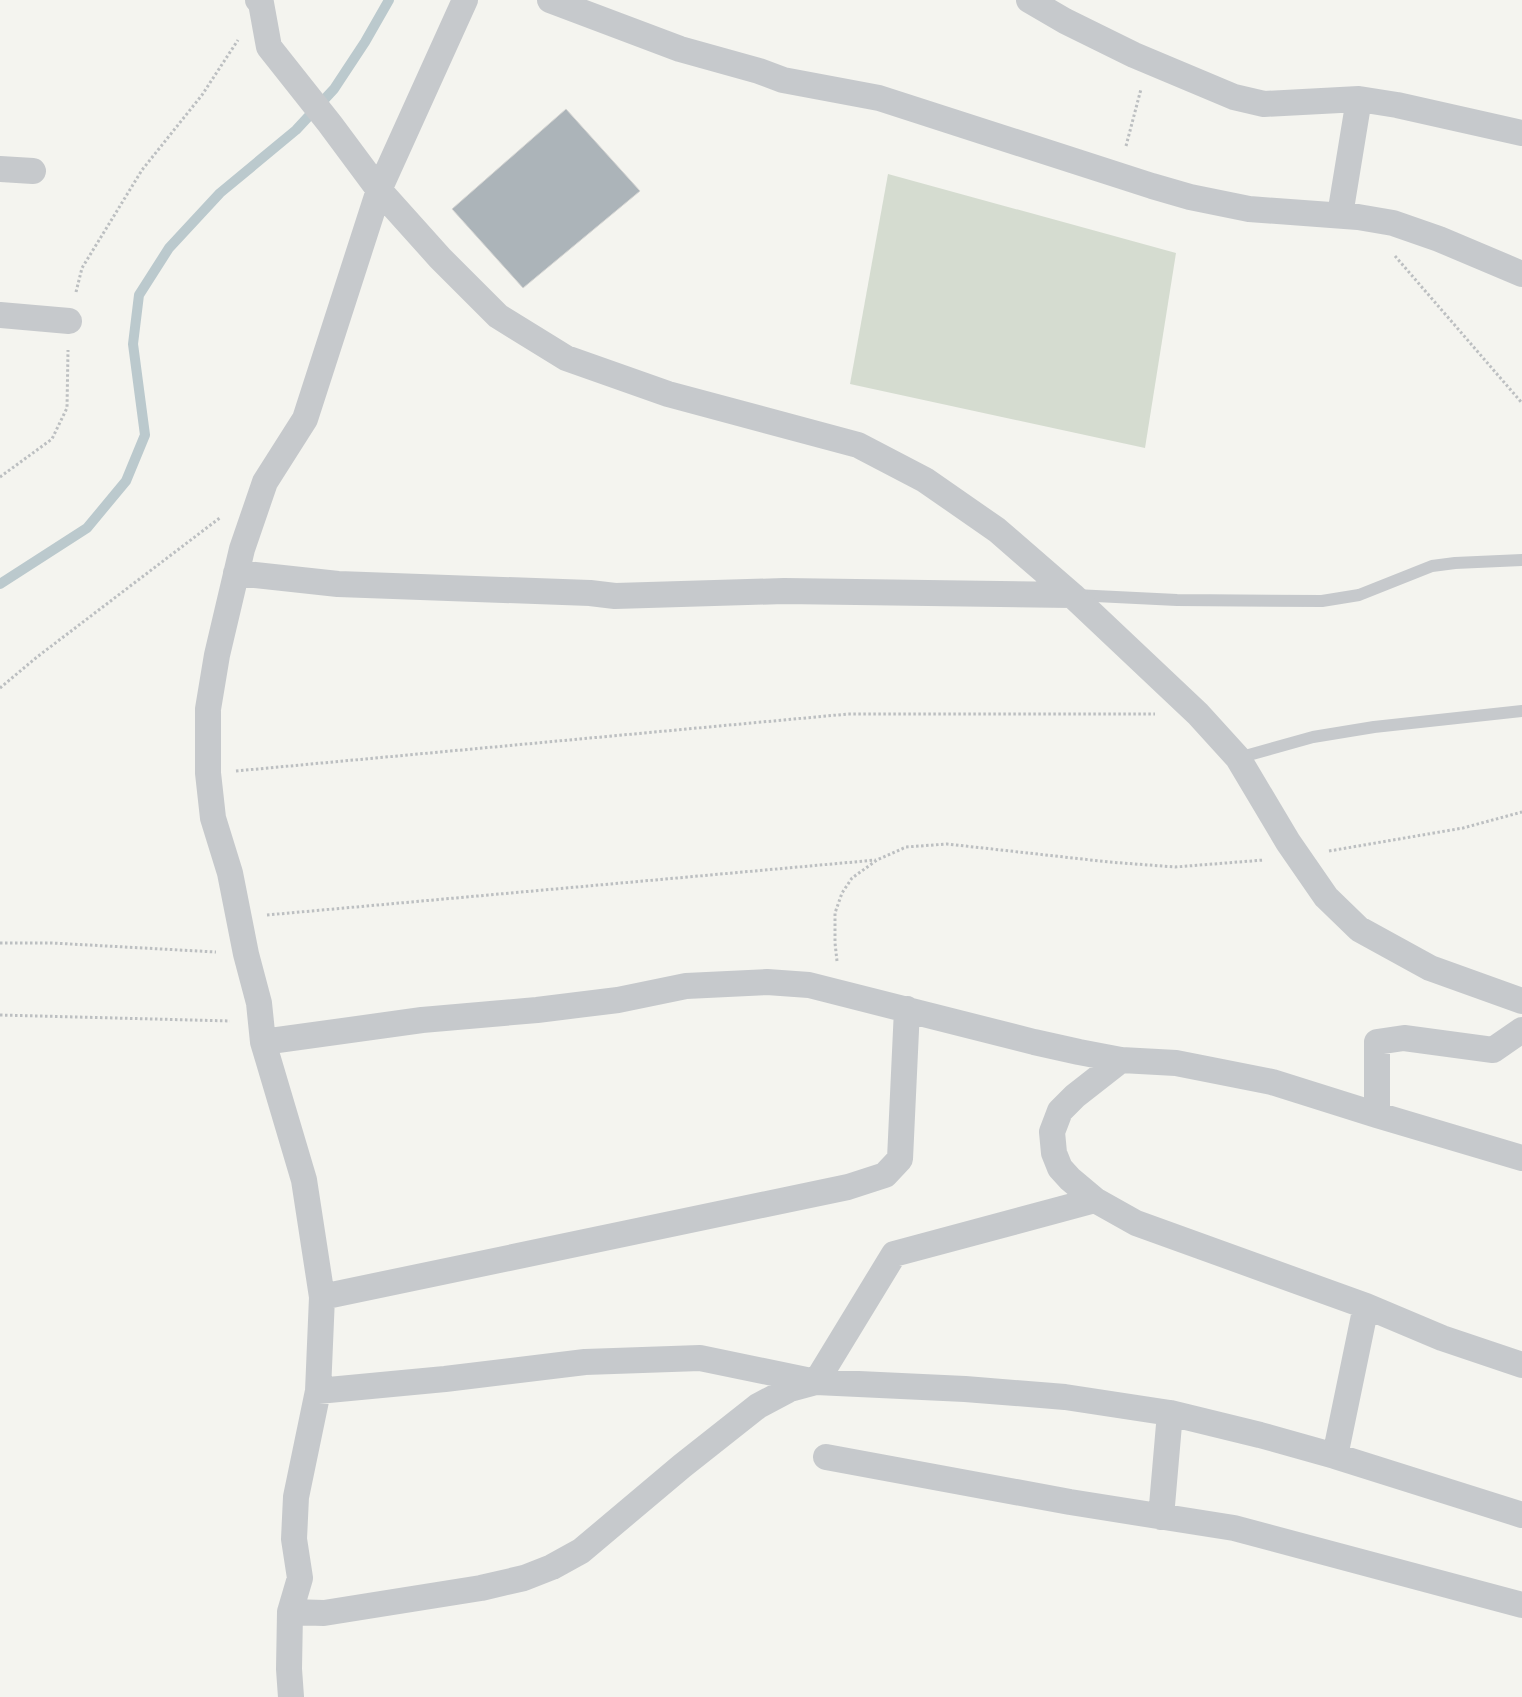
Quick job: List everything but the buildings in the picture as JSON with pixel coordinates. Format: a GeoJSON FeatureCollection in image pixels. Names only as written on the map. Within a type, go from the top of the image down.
{"type":"FeatureCollection","features":[{"type":"Feature","properties":{"kind":"street"},"geometry":{"type":"LineString","coordinates":[[291,1697],[289,1669],[290,1612],[300,1578],[294,1539],[296,1497],[318,1391],[322,1297],[304,1180],[262,1032],[259,1003],[246,954],[230,873],[214,818],[208,773],[208,709],[217,655],[242,549],[265,482],[305,419],[379,190],[465,0]]}},
{"type":"Feature","properties":{"kind":"street"},"geometry":{"type":"LineString","coordinates":[[550,0],[680,49],[758,71],[782,80],[879,98],[1118,176],[1190,196],[1249,208],[1340,215],[1393,223],[1438,239],[1522,274]]}},
{"type":"Feature","properties":{"kind":"street"},"geometry":{"type":"LineString","coordinates":[[1029,0],[1066,21],[1149,62],[1234,97],[1264,104],[1359,99],[1398,105],[1522,133]]}},
{"type":"Feature","properties":{"kind":"street"},"geometry":{"type":"LineString","coordinates":[[261,1],[269,47],[379,190],[440,258],[498,316],[566,358],[668,394],[858,446],[925,480],[998,530],[1072,595],[1198,714],[1238,758],[1298,856],[1326,897],[1359,929],[1430,968],[1522,1001]]}},
{"type":"Feature","properties":{"kind":"street"},"geometry":{"type":"LineString","coordinates":[[1340,215],[1359,99]]}},
{"type":"Feature","properties":{"kind":"street"},"geometry":{"type":"LineString","coordinates":[[0,169],[33,171]]}},
{"type":"Feature","properties":{"kind":"street"},"geometry":{"type":"LineString","coordinates":[[0,315],[69,321]]}},
{"type":"Feature","properties":{"kind":"street"},"geometry":{"type":"LineString","coordinates":[[236,573],[338,584],[563,592],[615,596],[784,591],[1072,595]]}},
{"type":"Feature","properties":{"kind":"street"},"geometry":{"type":"LineString","coordinates":[[262,1032],[412,1022],[536,1010],[618,1000],[686,986],[768,982],[810,985],[1034,1042],[1121,1060],[1176,1063],[1272,1082],[1522,1158]]}},
{"type":"Feature","properties":{"kind":"street"},"geometry":{"type":"LineString","coordinates":[[322,1297],[848,1187],[885,1175],[900,1159],[907,1009]]}},
{"type":"Feature","properties":{"kind":"street"},"geometry":{"type":"LineString","coordinates":[[1377,1115],[1377,1042],[1404,1038],[1493,1050],[1522,1030]]}},
{"type":"Feature","properties":{"kind":"street"},"geometry":{"type":"LineString","coordinates":[[1121,1060],[1075,1096],[1060,1112],[1052,1132],[1054,1153],[1060,1168],[1095,1200],[1136,1223],[1366,1306],[1442,1338],[1522,1365]]}},
{"type":"Feature","properties":{"kind":"street"},"geometry":{"type":"LineString","coordinates":[[290,1612],[324,1612],[472,1590],[524,1578],[552,1567],[581,1551],[682,1466],[758,1406],[790,1389],[816,1382],[894,1254],[1095,1200]]}},
{"type":"Feature","properties":{"kind":"street"},"geometry":{"type":"LineString","coordinates":[[1335,1456],[1366,1306]]}},
{"type":"Feature","properties":{"kind":"street"},"geometry":{"type":"LineString","coordinates":[[318,1391],[445,1379],[585,1362],[700,1358],[816,1382],[965,1389],[1064,1397],[1170,1413],[1335,1456],[1522,1515]]}},
{"type":"Feature","properties":{"kind":"street"},"geometry":{"type":"LineString","coordinates":[[1161,1517],[1170,1413]]}},
{"type":"Feature","properties":{"kind":"street"},"geometry":{"type":"LineString","coordinates":[[826,1457],[1070,1502],[1234,1528],[1522,1605]]}},
{"type":"Feature","properties":{"kind":"lane"},"geometry":{"type":"LineString","coordinates":[[1072,595],[1187,600],[1322,601],[1359,595],[1432,566],[1522,560]]}},
{"type":"Feature","properties":{"kind":"lane"},"geometry":{"type":"LineString","coordinates":[[1238,758],[1313,738],[1357,730],[1522,711]]}},
{"type":"Feature","properties":{"kind":"path"},"geometry":{"type":"LineString","coordinates":[[0,477],[52,439],[67,408],[69,321],[82,268],[142,170],[202,95],[261,1]]}},
{"type":"Feature","properties":{"kind":"path"},"geometry":{"type":"LineString","coordinates":[[1118,176],[1149,62]]}},
{"type":"Feature","properties":{"kind":"path"},"geometry":{"type":"LineString","coordinates":[[1392,253],[1522,403]]}},
{"type":"Feature","properties":{"kind":"path"},"geometry":{"type":"LineString","coordinates":[[0,688],[228,512]]}},
{"type":"Feature","properties":{"kind":"path"},"geometry":{"type":"LineString","coordinates":[[208,773],[848,714],[1198,714]]}},
{"type":"Feature","properties":{"kind":"path"},"geometry":{"type":"LineString","coordinates":[[841,992],[835,943],[834,913],[842,893],[852,878],[876,860],[906,847],[947,844],[1108,862],[1176,867],[1244,863],[1298,856],[1463,828],[1522,812]]}},
{"type":"Feature","properties":{"kind":"path"},"geometry":{"type":"LineString","coordinates":[[238,917],[876,860]]}},
{"type":"Feature","properties":{"kind":"path"},"geometry":{"type":"LineString","coordinates":[[0,943],[62,944],[246,954]]}},
{"type":"Feature","properties":{"kind":"path"},"geometry":{"type":"LineString","coordinates":[[0,1015],[262,1032]]}},
{"type":"Feature","properties":{"kind":"shaded area"},"geometry":{"type":"Polygon","coordinates":[[[888,174],[1176,253],[1145,448],[850,384],[888,174]]]}},
{"type":"Feature","properties":{"kind":"waterway"},"geometry":{"type":"LineString","coordinates":[[0,584],[87,528],[126,481],[145,435],[133,344],[139,295],[169,248],[220,193],[296,130],[334,89],[365,42],[389,0]]}}]}
